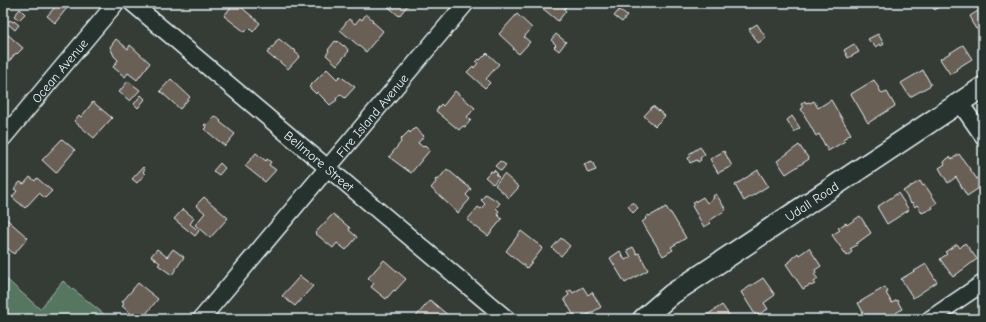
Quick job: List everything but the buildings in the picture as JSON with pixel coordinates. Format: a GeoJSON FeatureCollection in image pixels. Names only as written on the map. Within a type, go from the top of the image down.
{"type":"FeatureCollection","features":[{"type":"Feature","properties":{"kind":"street","name":"Ocean Avenue"},"geometry":{"type":"LineString","coordinates":[[3,138],[116,3]]}},
{"type":"Feature","properties":{"kind":"street","name":"Bellmore Street"},"geometry":{"type":"LineString","coordinates":[[132,3],[507,319]]}},
{"type":"Feature","properties":{"kind":"street","name":"Fire Island Avenue"},"geometry":{"type":"LineString","coordinates":[[201,319],[466,3]]}},
{"type":"Feature","properties":{"kind":"street","name":"Udall Road"},"geometry":{"type":"LineString","coordinates":[[643,319],[672,294],[983,87]]}},
{"type":"Feature","properties":{"kind":"street"},"geometry":{"type":"LineString","coordinates":[[960,103],[983,136]]}},
{"type":"Feature","properties":{"kind":"street"},"geometry":{"type":"LineString","coordinates":[[930,319],[983,283]]}},
{"type":"Feature","properties":{"kind":"green space"},"geometry":{"type":"Polygon","coordinates":[[[3,276],[40,309],[63,281],[110,319],[3,319],[3,276]]]}}]}
